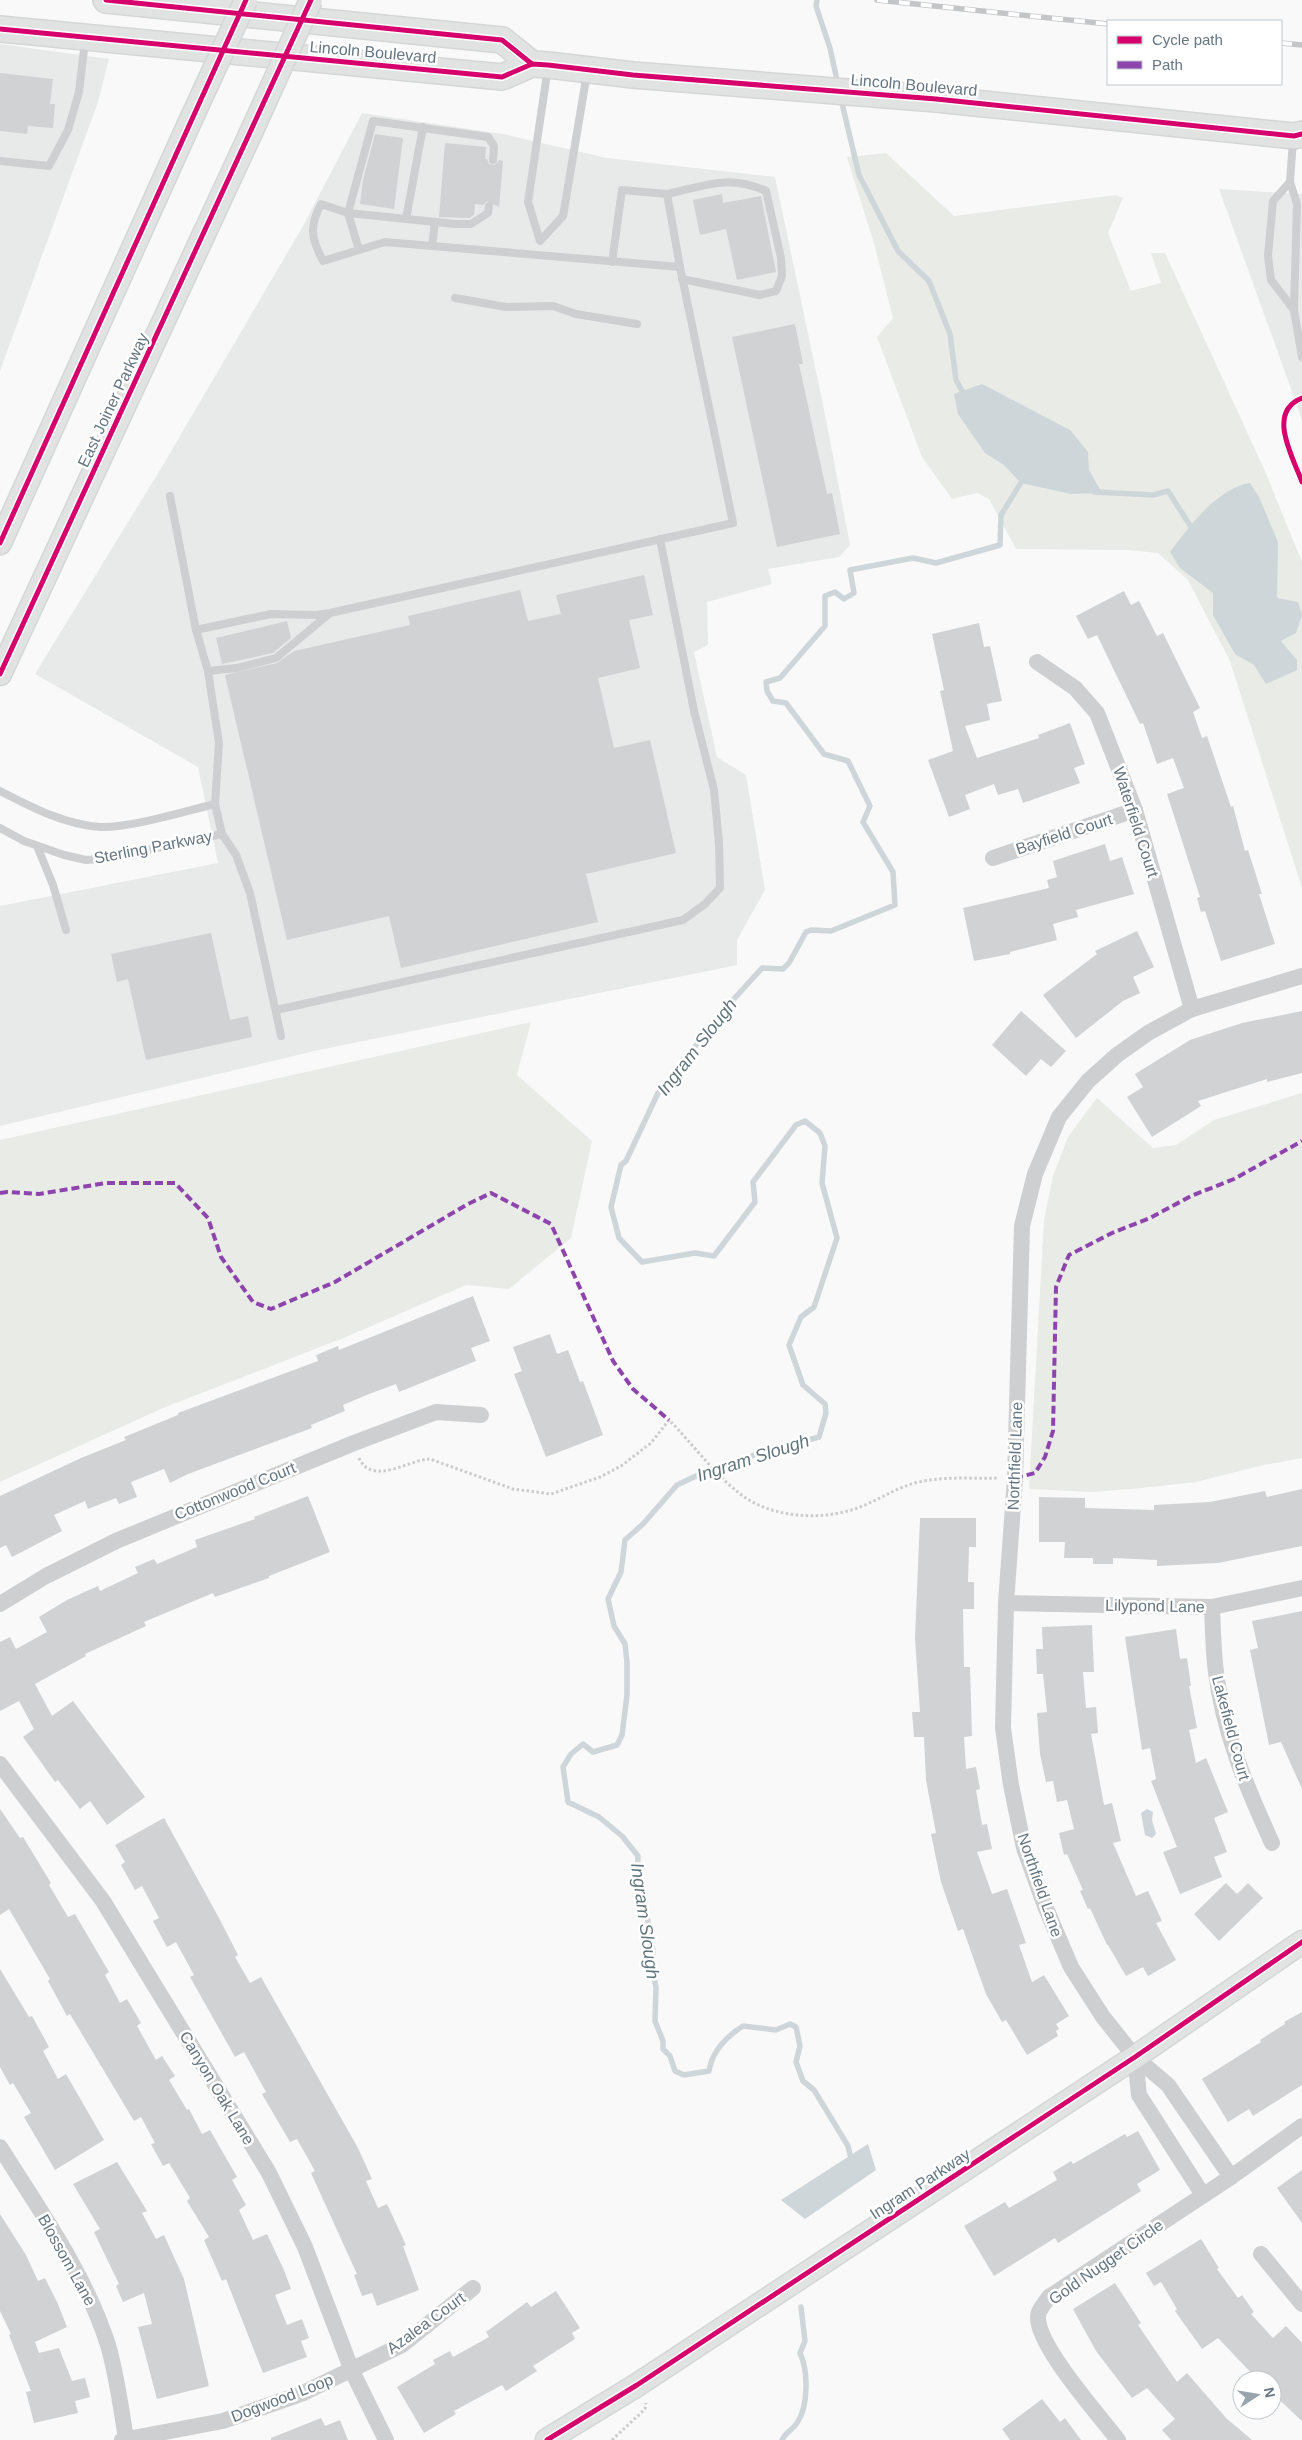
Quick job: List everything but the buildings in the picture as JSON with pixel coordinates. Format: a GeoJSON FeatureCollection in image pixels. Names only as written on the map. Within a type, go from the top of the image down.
{"type":"FeatureCollection","features":[{"type":"Feature","properties":{"kind":"main road","name":"Lincoln Boulevard"},"geometry":{"type":"LineString","coordinates":[[106,0],[502,40],[540,65]]}},
{"type":"Feature","properties":{"kind":"main road"},"geometry":{"type":"LineString","coordinates":[[3,533],[246,0]]}},
{"type":"Feature","properties":{"kind":"main road","name":"East Joiner Parkway"},"geometry":{"type":"LineString","coordinates":[[0,674],[249,137],[310,0]]}},
{"type":"Feature","properties":{"kind":"main road","name":"Lincoln Boulevard"},"geometry":{"type":"LineString","coordinates":[[0,29],[502,77],[540,65],[936,99],[1299,137]]}},
{"type":"Feature","properties":{"kind":"main road","name":"Ingram Parkway"},"geometry":{"type":"LineString","coordinates":[[547,2440],[637,2385],[1135,2057],[1302,1942]]}},
{"type":"Feature","properties":{"kind":"street","name":"Waterfield Court"},"geometry":{"type":"LineString","coordinates":[[1037,662],[1075,688],[1097,713],[1135,810],[1192,1009]]}},
{"type":"Feature","properties":{"kind":"street","name":"Bayfield Court"},"geometry":{"type":"LineString","coordinates":[[993,858],[1135,810]]}},
{"type":"Feature","properties":{"kind":"street","name":"Northfield Lane"},"geometry":{"type":"LineString","coordinates":[[1231,2177],[1168,2084],[1135,2057],[1103,2017],[1071,1967],[1024,1848],[1010,1785],[1003,1728],[1006,1603],[1015,1478],[1022,1226],[1035,1174],[1059,1117],[1088,1081],[1117,1055],[1148,1033],[1192,1009],[1302,976]]}},
{"type":"Feature","properties":{"kind":"street","name":"Cottonwood Court"},"geometry":{"type":"LineString","coordinates":[[0,1604],[46,1576],[116,1541],[354,1443],[436,1412],[481,1415]]}},
{"type":"Feature","properties":{"kind":"street","name":"Lilypond Lane"},"geometry":{"type":"LineString","coordinates":[[1006,1603],[1212,1606],[1302,1588]]}},
{"type":"Feature","properties":{"kind":"street","name":"Lakefield Court"},"geometry":{"type":"LineString","coordinates":[[1212,1606],[1216,1672],[1227,1724],[1242,1776],[1272,1843]]}},
{"type":"Feature","properties":{"kind":"street","name":"Canyon Oak Lane"},"geometry":{"type":"LineString","coordinates":[[0,1764],[103,1901],[269,2173],[306,2247],[352,2371],[386,2440]]}},
{"type":"Feature","properties":{"kind":"street"},"geometry":{"type":"LineString","coordinates":[[1135,2057],[1139,2095],[1203,2195]]}},
{"type":"Feature","properties":{"kind":"street","name":"Gold Nugget Circle"},"geometry":{"type":"LineString","coordinates":[[1118,2440],[1064,2371],[1038,2329],[1037,2314],[1049,2297],[1231,2177],[1302,2126]]}},
{"type":"Feature","properties":{"kind":"street","name":"Blossom Lane"},"geometry":{"type":"LineString","coordinates":[[0,2147],[76,2270],[93,2306],[108,2346],[119,2389],[126,2439]]}},
{"type":"Feature","properties":{"kind":"street"},"geometry":{"type":"LineString","coordinates":[[1260,2254],[1302,2304]]}},
{"type":"Feature","properties":{"kind":"street","name":"Azalea Court"},"geometry":{"type":"LineString","coordinates":[[352,2371],[402,2345],[473,2288]]}},
{"type":"Feature","properties":{"kind":"street","name":"Dogwood Loop"},"geometry":{"type":"LineString","coordinates":[[122,2440],[223,2421],[259,2410],[352,2371]]}},
{"type":"Feature","properties":{"kind":"lane"},"geometry":{"type":"LineString","coordinates":[[0,161],[49,166],[68,130],[79,92],[86,37]]}},
{"type":"Feature","properties":{"kind":"lane"},"geometry":{"type":"LineString","coordinates":[[540,65],[528,202],[540,241],[563,216],[588,70]]}},
{"type":"Feature","properties":{"kind":"lane"},"geometry":{"type":"LineString","coordinates":[[359,250],[348,213],[373,121],[488,137],[494,146],[493,160]]}},
{"type":"Feature","properties":{"kind":"lane"},"geometry":{"type":"LineString","coordinates":[[406,219],[422,127]]}},
{"type":"Feature","properties":{"kind":"lane"},"geometry":{"type":"LineString","coordinates":[[1298,310],[1271,280],[1268,256],[1274,201],[1290,182],[1299,137]]}},
{"type":"Feature","properties":{"kind":"lane"},"geometry":{"type":"LineString","coordinates":[[612,262],[622,190],[667,194],[708,182],[748,183],[766,191],[781,258],[782,276],[776,291],[760,295],[682,279]]}},
{"type":"Feature","properties":{"kind":"lane"},"geometry":{"type":"LineString","coordinates":[[1290,182],[1297,204],[1298,310],[1302,357]]}},
{"type":"Feature","properties":{"kind":"lane"},"geometry":{"type":"LineString","coordinates":[[196,630],[271,614],[316,615],[733,523],[682,279],[667,194]]}},
{"type":"Feature","properties":{"kind":"lane"},"geometry":{"type":"LineString","coordinates":[[489,206],[488,213],[471,224],[348,213],[321,204],[312,221],[315,246],[323,261],[386,242],[680,267]]}},
{"type":"Feature","properties":{"kind":"lane"},"geometry":{"type":"LineString","coordinates":[[432,246],[435,222]]}},
{"type":"Feature","properties":{"kind":"lane"},"geometry":{"type":"LineString","coordinates":[[455,298],[506,307],[553,306],[576,314],[637,324]]}},
{"type":"Feature","properties":{"kind":"lane"},"geometry":{"type":"LineString","coordinates":[[170,496],[196,630],[208,670],[219,743],[215,804],[222,834],[236,855],[250,893],[281,1036]]}},
{"type":"Feature","properties":{"kind":"lane"},"geometry":{"type":"LineString","coordinates":[[276,1010],[683,920],[705,904],[720,888],[719,843],[714,790],[694,711],[660,540]]}},
{"type":"Feature","properties":{"kind":"lane"},"geometry":{"type":"LineString","coordinates":[[208,670],[237,668],[276,658],[330,612]]}},
{"type":"Feature","properties":{"kind":"lane","name":"Sterling Parkway"},"geometry":{"type":"LineString","coordinates":[[0,791],[35,809],[61,819],[102,827],[130,823],[215,804]]}},
{"type":"Feature","properties":{"kind":"lane","name":"Sterling Parkway"},"geometry":{"type":"LineString","coordinates":[[0,828],[37,846],[64,856],[86,860],[109,858],[222,834]]}},
{"type":"Feature","properties":{"kind":"lane"},"geometry":{"type":"LineString","coordinates":[[37,846],[53,884],[66,930]]}},
{"type":"Feature","properties":{"kind":"path"},"geometry":{"type":"LineString","coordinates":[[354,1443],[360,1461],[376,1470],[394,1470],[422,1459],[430,1459],[513,1489],[551,1494],[600,1477],[621,1466],[651,1443],[669,1420],[732,1488],[751,1501],[791,1514],[816,1516],[837,1514],[861,1506],[900,1487],[922,1481],[1015,1478]]}},
{"type":"Feature","properties":{"kind":"path"},"geometry":{"type":"LineString","coordinates":[[612,2440],[645,2409],[644,2397],[637,2385]]}},
{"type":"Feature","properties":{"kind":"shaded area"},"geometry":{"type":"Polygon","coordinates":[[[0,44],[109,59],[98,102],[0,371],[0,44]]]}},
{"type":"Feature","properties":{"kind":"shaded area"},"geometry":{"type":"Polygon","coordinates":[[[362,113],[503,134],[607,158],[775,177],[824,409],[850,545],[839,557],[768,569],[772,584],[707,602],[708,645],[694,652],[717,757],[746,775],[765,890],[737,940],[737,965],[319,1050],[0,1126],[0,906],[218,863],[198,767],[35,674],[163,465],[303,226],[362,113]]]}},
{"type":"Feature","properties":{"kind":"shaded area"},"geometry":{"type":"Polygon","coordinates":[[[886,153],[954,216],[1116,195],[1123,198],[1108,233],[1131,291],[1161,283],[1151,253],[1165,253],[1264,469],[1302,562],[1302,888],[1230,661],[1188,580],[1158,553],[1129,550],[1016,549],[989,499],[977,493],[952,499],[922,457],[877,337],[893,318],[875,247],[847,157],[886,153]]]}},
{"type":"Feature","properties":{"kind":"shaded area"},"geometry":{"type":"Polygon","coordinates":[[[1219,189],[1302,194],[1302,420],[1295,400],[1219,189]]]}},
{"type":"Feature","properties":{"kind":"shaded area"},"geometry":{"type":"Polygon","coordinates":[[[982,384],[1070,430],[1088,452],[1089,470],[1102,493],[1071,494],[1021,483],[1004,465],[985,453],[958,414],[954,394],[982,384]]]}},
{"type":"Feature","properties":{"kind":"shaded area"},"geometry":{"type":"Polygon","coordinates":[[[1250,483],[1259,497],[1278,542],[1277,598],[1298,602],[1302,615],[1296,633],[1281,641],[1297,660],[1297,670],[1266,684],[1254,665],[1235,654],[1213,615],[1213,593],[1180,568],[1170,552],[1195,520],[1215,500],[1238,486],[1250,483]]]}},
{"type":"Feature","properties":{"kind":"shaded area"},"geometry":{"type":"Polygon","coordinates":[[[531,1022],[517,1075],[592,1141],[571,1238],[509,1289],[466,1285],[346,1337],[163,1408],[0,1482],[0,1140],[531,1022]]]}},
{"type":"Feature","properties":{"kind":"shaded area"},"geometry":{"type":"Polygon","coordinates":[[[1302,1093],[1302,1458],[1259,1466],[1196,1482],[1091,1492],[1029,1489],[1044,1220],[1053,1176],[1068,1137],[1097,1098],[1153,1148],[1176,1145],[1214,1120],[1302,1093]]]}},
{"type":"Feature","properties":{"kind":"shaded area"},"geometry":{"type":"Polygon","coordinates":[[[1147,1809],[1153,1812],[1152,1820],[1156,1834],[1152,1838],[1145,1835],[1141,1813],[1147,1809]]]}},
{"type":"Feature","properties":{"kind":"shaded area"},"geometry":{"type":"Polygon","coordinates":[[[868,2144],[876,2170],[805,2219],[781,2200],[868,2144]]]}},
{"type":"Feature","properties":{"kind":"waterway","name":"Ingram Slough"},"geometry":{"type":"LineString","coordinates":[[817,0],[816,6],[830,48],[838,85]]}},
{"type":"Feature","properties":{"kind":"waterway","name":"Ingram Slough"},"geometry":{"type":"LineString","coordinates":[[841,99],[859,175],[898,251],[929,281],[950,334],[956,380],[965,396]]}},
{"type":"Feature","properties":{"kind":"waterway","name":"Ingram Slough"},"geometry":{"type":"LineString","coordinates":[[850,2155],[848,2146],[814,2090],[803,2081],[796,2062],[800,2046],[796,2027],[790,2024],[776,2030],[743,2026],[721,2045],[713,2057],[709,2071],[684,2075],[675,2071],[670,2056],[663,2049],[663,2041],[655,2021],[656,1987],[652,1970],[653,1951],[647,1916],[637,1888],[638,1856],[622,1836],[599,1817],[568,1802],[563,1767],[571,1754],[583,1744],[593,1752],[617,1745],[622,1735],[627,1695],[627,1662],[625,1644],[614,1626],[608,1599],[621,1572],[625,1540],[643,1524],[677,1485],[696,1476],[709,1476],[754,1455],[819,1437],[826,1413],[825,1404],[803,1385],[789,1345],[801,1317],[814,1307],[837,1238],[822,1183],[825,1146],[820,1133],[805,1121],[796,1125],[753,1182],[755,1202],[714,1256],[695,1253],[642,1262],[619,1238],[611,1207],[621,1165],[626,1161],[658,1093],[669,1083],[712,1023],[762,968],[783,969],[789,963],[806,932],[811,930],[831,931],[895,905],[893,872],[863,822],[870,806],[848,761],[824,754],[786,703],[773,701],[767,691],[766,682],[780,678],[825,626],[825,596],[835,592],[844,599],[854,593],[850,570],[913,558],[936,563],[1000,545],[1001,515],[1025,476]]}},
{"type":"Feature","properties":{"kind":"waterway","name":"Ingram Slough"},"geometry":{"type":"LineString","coordinates":[[1094,492],[1153,495],[1168,491],[1193,530]]}},
{"type":"Feature","properties":{"kind":"waterway","name":"Ingram Slough"},"geometry":{"type":"LineString","coordinates":[[782,2440],[797,2423],[804,2407],[806,2378],[800,2353],[805,2341],[801,2307]]}},
{"type":"Feature","properties":{"kind":"railway"},"geometry":{"type":"LineString","coordinates":[[877,0],[1107,24]]}},
{"type":"Feature","properties":{"kind":"railway"},"geometry":{"type":"LineString","coordinates":[[1282,43],[1302,45]]}},
{"type":"Feature","properties":{"kind":"marked path"},"geometry":{"type":"LineString","coordinates":[[1015,1478],[1035,1473],[1045,1457],[1053,1431],[1056,1287],[1069,1255],[1112,1233],[1150,1218],[1191,1196],[1234,1179],[1302,1141]]}},
{"type":"Feature","properties":{"kind":"marked path"},"geometry":{"type":"LineString","coordinates":[[0,1193],[39,1194],[106,1183],[175,1183],[208,1218],[221,1257],[253,1302],[271,1309],[335,1282],[468,1204],[491,1193],[551,1224],[613,1361],[633,1389],[669,1420]]}},
{"type":"Feature","properties":{"kind":"cycle path"},"geometry":{"type":"LineString","coordinates":[[106,0],[502,40],[532,64]]}},
{"type":"Feature","properties":{"kind":"cycle path"},"geometry":{"type":"LineString","coordinates":[[0,543],[246,0]]}},
{"type":"Feature","properties":{"kind":"cycle path"},"geometry":{"type":"LineString","coordinates":[[0,674],[311,0]]}},
{"type":"Feature","properties":{"kind":"cycle path"},"geometry":{"type":"LineString","coordinates":[[0,29],[502,77],[532,64],[548,65],[633,75],[936,99],[1294,136],[1302,134]]}},
{"type":"Feature","properties":{"kind":"cycle path"},"geometry":{"type":"LineString","coordinates":[[1302,398],[1291,405],[1286,414],[1284,424],[1285,436],[1302,482]]}},
{"type":"Feature","properties":{"kind":"cycle path"},"geometry":{"type":"LineString","coordinates":[[547,2440],[637,2385],[1135,2057],[1302,1942]]}}]}
